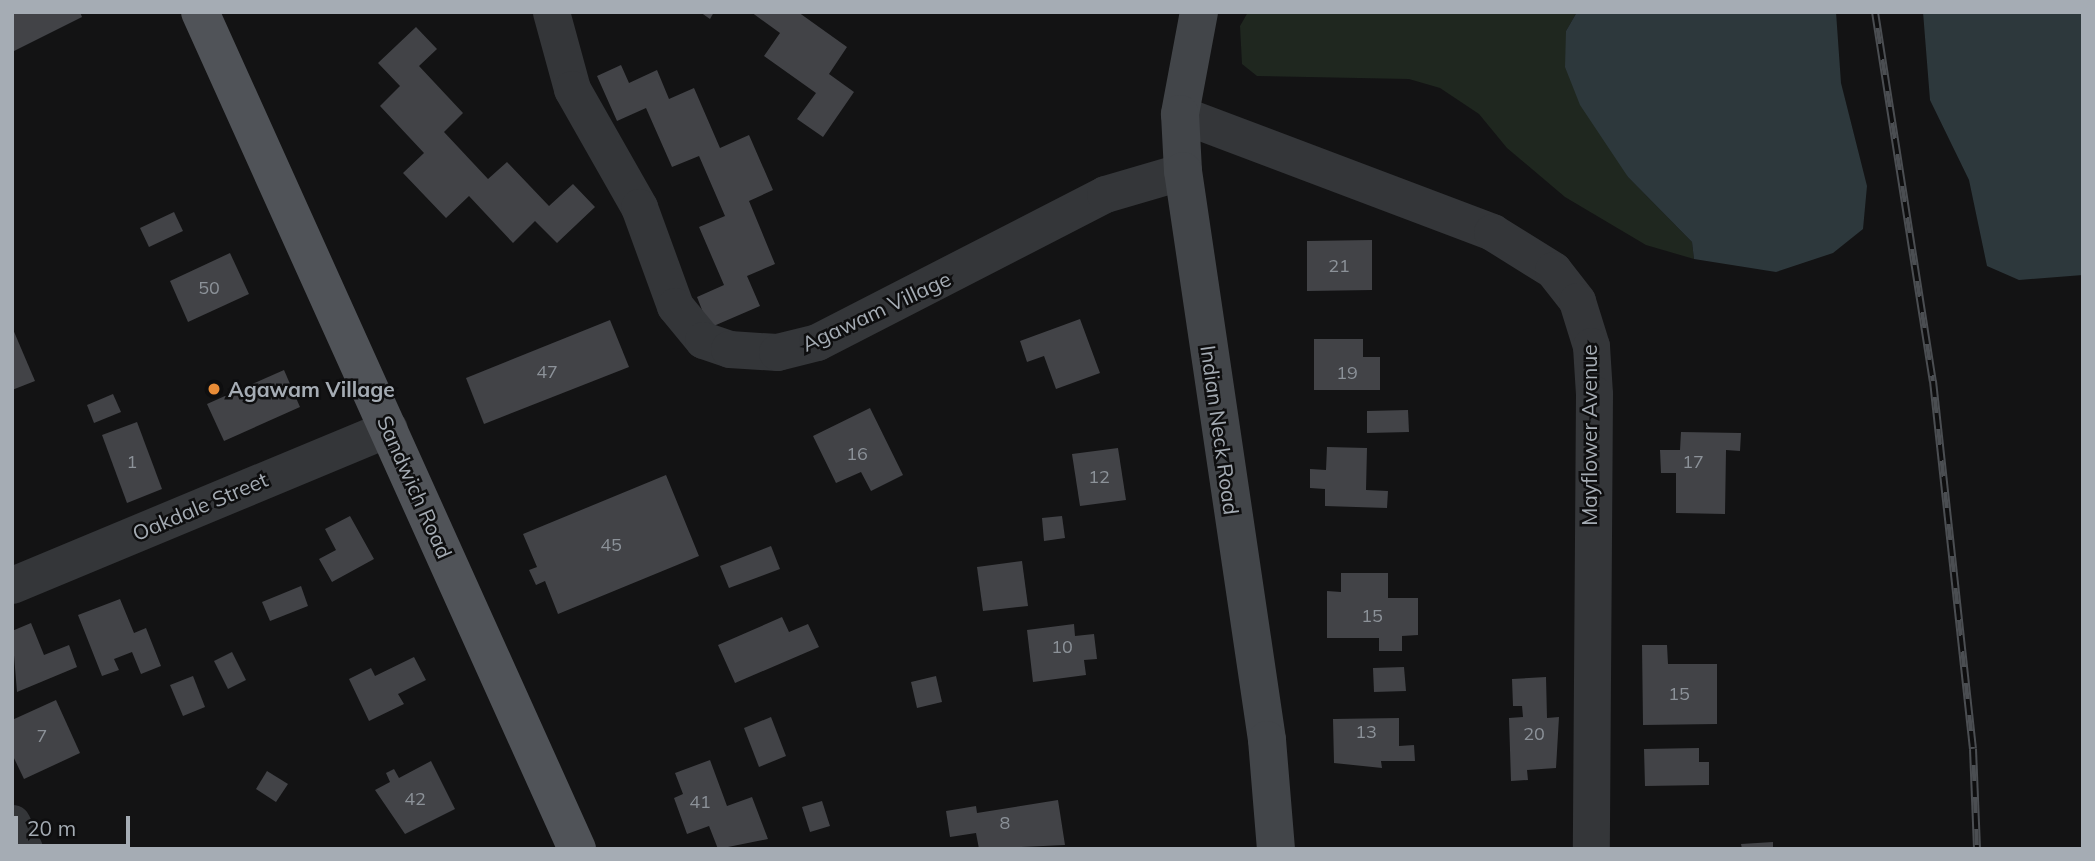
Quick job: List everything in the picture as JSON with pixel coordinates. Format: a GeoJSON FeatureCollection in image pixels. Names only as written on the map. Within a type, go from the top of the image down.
{"type":"FeatureCollection","features":[{"type":"Feature","properties":{"kind":"main road","name":"Sandwich Road"},"geometry":{"type":"LineString","coordinates":[[200,12],[576,849]]}},
{"type":"Feature","properties":{"kind":"street","name":"Agawam Village"},"geometry":{"type":"LineString","coordinates":[[551,12],[572,89],[639,207],[675,306],[704,340],[729,349],[777,352],[817,342],[1105,194],[1183,171]]}},
{"type":"Feature","properties":{"kind":"street","name":"Indian Neck Road"},"geometry":{"type":"LineString","coordinates":[[1199,12],[1180,114],[1183,171],[1267,740],[1276,849]]}},
{"type":"Feature","properties":{"kind":"street","name":"Mayflower Avenue"},"geometry":{"type":"LineString","coordinates":[[1180,114],[1492,232],[1553,270],[1577,300],[1591,346],[1594,394],[1591,849]]}},
{"type":"Feature","properties":{"kind":"street","name":"Oakdale Street"},"geometry":{"type":"LineString","coordinates":[[12,585],[388,428]]}},
{"type":"Feature","properties":{"kind":"street"},"geometry":{"type":"LineString","coordinates":[[12,823],[24,849]]}},
{"type":"Feature","properties":{"kind":"shaded area"},"geometry":{"type":"Polygon","coordinates":[[[1248,12],[1577,12],[1566,31],[1628,177],[1692,242],[1694,259],[1646,245],[1565,197],[1507,148],[1479,114],[1440,88],[1409,79],[1257,76],[1242,64],[1240,26],[1248,12]]]}},
{"type":"Feature","properties":{"kind":"shaded area"},"geometry":{"type":"Polygon","coordinates":[[[1577,12],[1836,12],[1841,83],[1867,186],[1863,229],[1833,253],[1776,272],[1694,259],[1692,242],[1628,177],[1580,105],[1565,67],[1566,31],[1577,12]]]}},
{"type":"Feature","properties":{"kind":"shaded area"},"geometry":{"type":"Polygon","coordinates":[[[1923,12],[2083,12],[2083,275],[2019,280],[1987,266],[1969,180],[1930,100],[1923,12]]]}},
{"type":"Feature","properties":{"kind":"building"},"geometry":{"type":"Polygon","coordinates":[[[12,12],[80,12],[82,17],[12,52],[12,12]]]}},
{"type":"Feature","properties":{"kind":"building"},"geometry":{"type":"Polygon","coordinates":[[[700,12],[714,12],[710,19],[700,12]]]}},
{"type":"Feature","properties":{"kind":"building"},"geometry":{"type":"Polygon","coordinates":[[[751,12],[798,12],[847,47],[829,74],[854,92],[823,137],[797,119],[816,93],[764,56],[780,33],[751,12]]]}},
{"type":"Feature","properties":{"kind":"building"},"geometry":{"type":"Polygon","coordinates":[[[416,27],[437,49],[419,66],[463,113],[444,132],[488,179],[507,162],[549,206],[573,184],[595,207],[557,243],[535,221],[513,243],[469,196],[446,218],[403,173],[424,153],[380,106],[400,86],[378,63],[416,27]]]}},
{"type":"Feature","properties":{"kind":"building"},"geometry":{"type":"Polygon","coordinates":[[[621,65],[629,83],[657,70],[669,99],[694,88],[720,148],[749,135],[773,190],[749,201],[775,264],[747,276],[760,306],[709,328],[697,297],[724,285],[699,227],[725,216],[699,156],[672,167],[646,108],[617,121],[597,76],[621,65]]]}},
{"type":"Feature","properties":{"kind":"building"},"geometry":{"type":"Polygon","coordinates":[[[174,212],[183,231],[149,247],[140,228],[174,212]]]}},
{"type":"Feature","properties":{"kind":"building"},"geometry":{"type":"Polygon","coordinates":[[[1372,240],[1372,290],[1307,291],[1307,241],[1372,240]]]}},
{"type":"Feature","properties":{"kind":"building"},"geometry":{"type":"Polygon","coordinates":[[[230,253],[249,294],[188,322],[170,281],[230,253]]]}},
{"type":"Feature","properties":{"kind":"building"},"geometry":{"type":"Polygon","coordinates":[[[1080,319],[1100,373],[1056,389],[1044,356],[1027,362],[1020,341],[1080,319]]]}},
{"type":"Feature","properties":{"kind":"building"},"geometry":{"type":"Polygon","coordinates":[[[610,320],[629,367],[484,424],[466,378],[610,320]]]}},
{"type":"Feature","properties":{"kind":"building"},"geometry":{"type":"Polygon","coordinates":[[[12,327],[35,381],[12,390],[12,327]]]}},
{"type":"Feature","properties":{"kind":"building"},"geometry":{"type":"Polygon","coordinates":[[[1314,339],[1363,339],[1363,357],[1380,357],[1380,390],[1314,390],[1314,339]]]}},
{"type":"Feature","properties":{"kind":"building"},"geometry":{"type":"Polygon","coordinates":[[[284,370],[300,407],[224,441],[207,404],[284,370]]]}},
{"type":"Feature","properties":{"kind":"building"},"geometry":{"type":"Polygon","coordinates":[[[113,394],[121,412],[94,423],[87,405],[113,394]]]}},
{"type":"Feature","properties":{"kind":"building"},"geometry":{"type":"Polygon","coordinates":[[[870,408],[903,475],[871,491],[861,472],[836,483],[813,436],[870,408]]]}},
{"type":"Feature","properties":{"kind":"building"},"geometry":{"type":"Polygon","coordinates":[[[1408,410],[1409,432],[1367,433],[1367,411],[1408,410]]]}},
{"type":"Feature","properties":{"kind":"building"},"geometry":{"type":"Polygon","coordinates":[[[137,422],[162,489],[127,503],[102,435],[137,422]]]}},
{"type":"Feature","properties":{"kind":"building"},"geometry":{"type":"Polygon","coordinates":[[[1681,432],[1741,433],[1740,451],[1726,450],[1725,514],[1676,513],[1676,473],[1661,473],[1660,450],[1680,450],[1681,432]]]}},
{"type":"Feature","properties":{"kind":"building"},"geometry":{"type":"Polygon","coordinates":[[[1327,447],[1367,448],[1366,490],[1388,491],[1387,508],[1325,506],[1325,489],[1310,488],[1310,469],[1326,470],[1327,447]]]}},
{"type":"Feature","properties":{"kind":"building"},"geometry":{"type":"Polygon","coordinates":[[[1118,448],[1126,500],[1080,506],[1072,454],[1118,448]]]}},
{"type":"Feature","properties":{"kind":"building"},"geometry":{"type":"Polygon","coordinates":[[[666,475],[699,556],[558,614],[545,581],[536,585],[529,570],[537,567],[523,534],[666,475]]]}},
{"type":"Feature","properties":{"kind":"building"},"geometry":{"type":"Polygon","coordinates":[[[350,516],[374,559],[332,582],[319,559],[336,550],[325,529],[350,516]]]}},
{"type":"Feature","properties":{"kind":"building"},"geometry":{"type":"Polygon","coordinates":[[[1062,516],[1065,538],[1044,541],[1042,518],[1062,516]]]}},
{"type":"Feature","properties":{"kind":"building"},"geometry":{"type":"Polygon","coordinates":[[[771,546],[780,569],[729,588],[720,566],[771,546]]]}},
{"type":"Feature","properties":{"kind":"building"},"geometry":{"type":"Polygon","coordinates":[[[1022,561],[1028,606],[983,611],[977,567],[1022,561]]]}},
{"type":"Feature","properties":{"kind":"building"},"geometry":{"type":"Polygon","coordinates":[[[1341,573],[1388,573],[1388,598],[1418,598],[1418,635],[1402,636],[1402,651],[1379,651],[1379,638],[1327,638],[1327,591],[1341,592],[1341,573]]]}},
{"type":"Feature","properties":{"kind":"building"},"geometry":{"type":"Polygon","coordinates":[[[301,586],[308,606],[270,621],[262,602],[301,586]]]}},
{"type":"Feature","properties":{"kind":"building"},"geometry":{"type":"Polygon","coordinates":[[[120,599],[134,633],[146,628],[161,666],[141,674],[132,652],[114,659],[119,670],[102,676],[78,615],[120,599]]]}},
{"type":"Feature","properties":{"kind":"building"},"geometry":{"type":"Polygon","coordinates":[[[782,617],[789,632],[808,624],[819,647],[735,683],[718,645],[782,617]]]}},
{"type":"Feature","properties":{"kind":"building"},"geometry":{"type":"Polygon","coordinates":[[[31,623],[44,655],[69,645],[77,667],[17,692],[12,631],[31,623]]]}},
{"type":"Feature","properties":{"kind":"building"},"geometry":{"type":"Polygon","coordinates":[[[1074,624],[1075,636],[1094,634],[1097,659],[1084,660],[1086,675],[1033,682],[1027,630],[1074,624]]]}},
{"type":"Feature","properties":{"kind":"building"},"geometry":{"type":"Polygon","coordinates":[[[1642,645],[1667,645],[1668,664],[1717,664],[1717,724],[1643,725],[1642,645]]]}},
{"type":"Feature","properties":{"kind":"building"},"geometry":{"type":"Polygon","coordinates":[[[232,652],[246,680],[228,689],[214,661],[232,652]]]}},
{"type":"Feature","properties":{"kind":"building"},"geometry":{"type":"Polygon","coordinates":[[[414,657],[426,680],[398,694],[404,704],[369,721],[349,679],[371,668],[375,676],[414,657]]]}},
{"type":"Feature","properties":{"kind":"building"},"geometry":{"type":"Polygon","coordinates":[[[1404,667],[1406,691],[1374,692],[1373,668],[1404,667]]]}},
{"type":"Feature","properties":{"kind":"building"},"geometry":{"type":"Polygon","coordinates":[[[193,676],[205,707],[183,716],[170,685],[193,676]]]}},
{"type":"Feature","properties":{"kind":"building"},"geometry":{"type":"Polygon","coordinates":[[[936,676],[942,702],[917,708],[911,682],[936,676]]]}},
{"type":"Feature","properties":{"kind":"building"},"geometry":{"type":"Polygon","coordinates":[[[1546,677],[1547,718],[1559,717],[1556,768],[1527,770],[1528,780],[1511,781],[1509,718],[1523,717],[1522,706],[1513,706],[1512,679],[1546,677]]]}},
{"type":"Feature","properties":{"kind":"building"},"geometry":{"type":"Polygon","coordinates":[[[56,700],[80,753],[24,779],[12,754],[12,720],[56,700]]]}},
{"type":"Feature","properties":{"kind":"building"},"geometry":{"type":"Polygon","coordinates":[[[771,717],[786,756],[759,767],[744,728],[771,717]]]}},
{"type":"Feature","properties":{"kind":"building"},"geometry":{"type":"Polygon","coordinates":[[[1399,718],[1399,746],[1414,745],[1415,761],[1381,761],[1382,768],[1334,763],[1333,719],[1399,718]]]}},
{"type":"Feature","properties":{"kind":"building"},"geometry":{"type":"Polygon","coordinates":[[[1699,748],[1699,762],[1709,762],[1709,785],[1645,786],[1644,749],[1699,748]]]}},
{"type":"Feature","properties":{"kind":"building"},"geometry":{"type":"Polygon","coordinates":[[[710,760],[727,806],[752,797],[768,839],[718,849],[709,826],[687,834],[674,798],[683,794],[675,773],[710,760]]]}},
{"type":"Feature","properties":{"kind":"building"},"geometry":{"type":"Polygon","coordinates":[[[431,761],[455,809],[405,834],[375,790],[390,782],[386,773],[394,769],[399,778],[431,761]]]}},
{"type":"Feature","properties":{"kind":"building"},"geometry":{"type":"Polygon","coordinates":[[[267,771],[288,784],[276,802],[256,789],[267,771]]]}},
{"type":"Feature","properties":{"kind":"building"},"geometry":{"type":"Polygon","coordinates":[[[1058,800],[1065,845],[979,849],[976,833],[950,837],[946,811],[976,806],[977,813],[1058,800]]]}},
{"type":"Feature","properties":{"kind":"building"},"geometry":{"type":"Polygon","coordinates":[[[822,801],[830,826],[810,832],[802,807],[822,801]]]}},
{"type":"Feature","properties":{"kind":"building"},"geometry":{"type":"Polygon","coordinates":[[[1773,842],[1773,849],[1742,849],[1741,844],[1773,842]]]}},
{"type":"Feature","properties":{"kind":"railway"},"geometry":{"type":"LineString","coordinates":[[1875,12],[1933,381],[1973,749],[1977,849]]}},
{"type":"Feature","properties":{"kind":"place","name":"Agawam Village"},"geometry":{"type":"Point","coordinates":[214,389]}}]}
